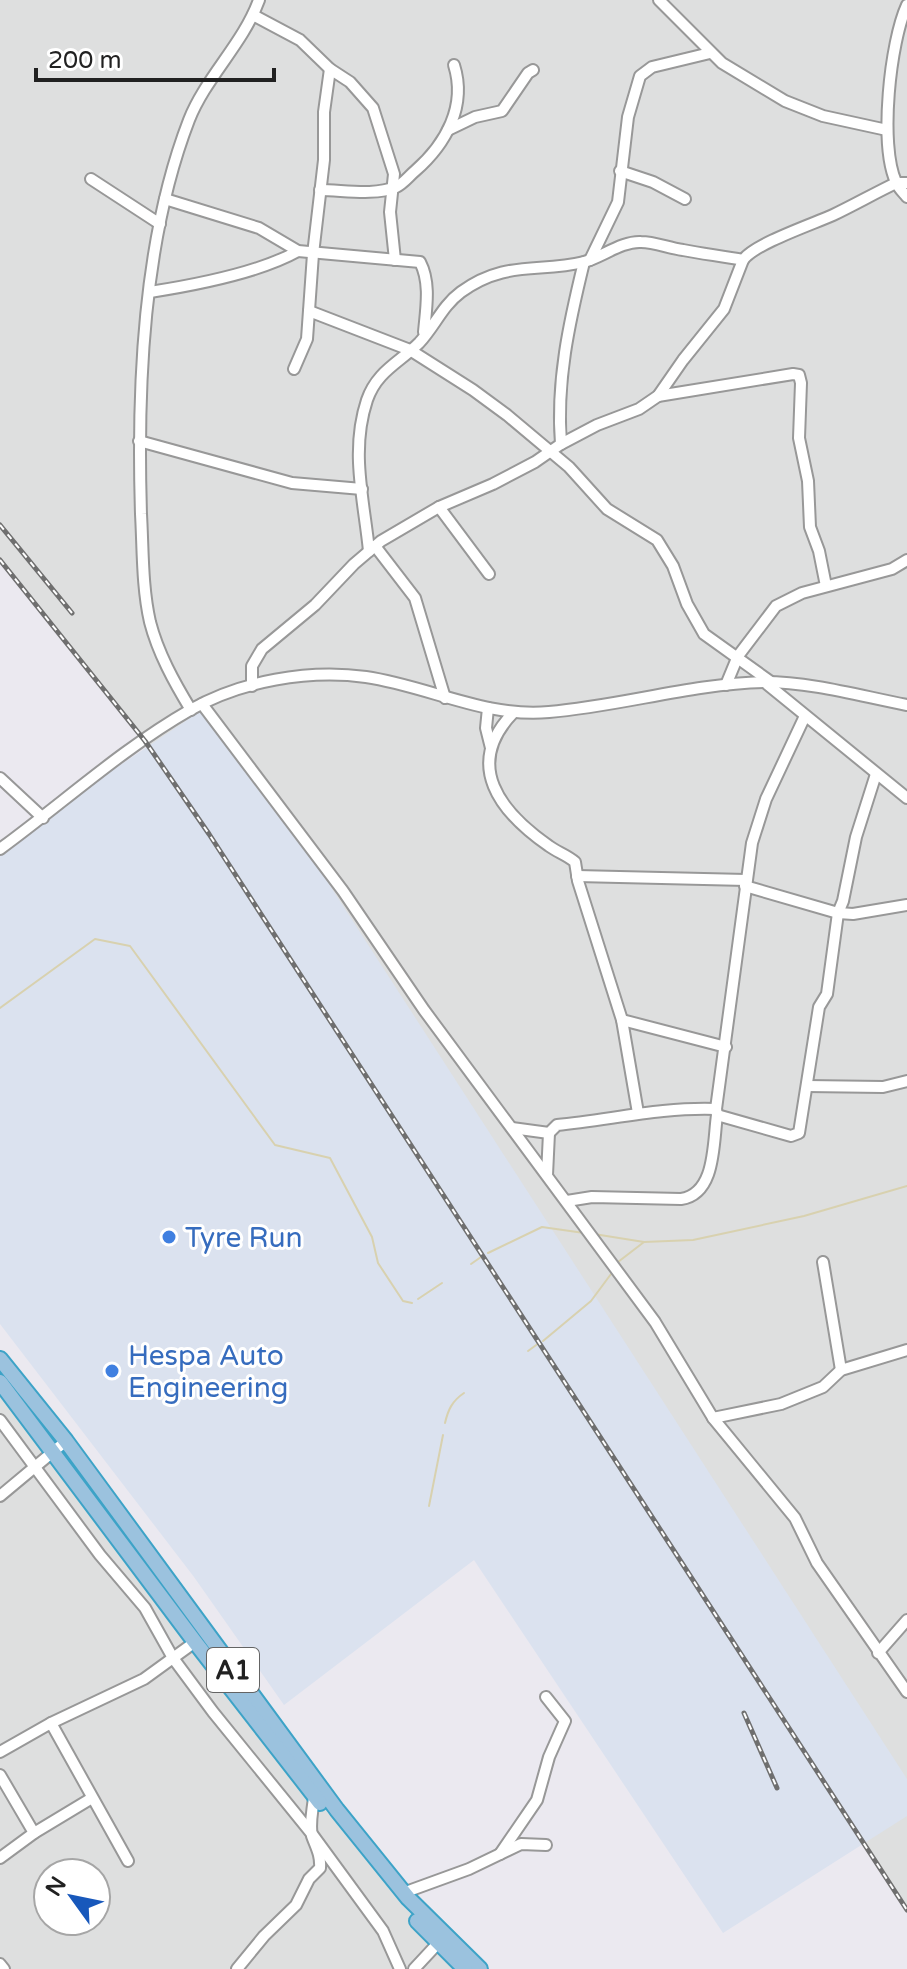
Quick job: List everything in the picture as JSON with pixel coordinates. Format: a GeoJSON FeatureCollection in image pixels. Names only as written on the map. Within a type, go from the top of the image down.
{"type":"FeatureCollection","features":[{"type":"Feature","properties":{"kind":"highway","name":"A1"},"geometry":{"type":"LineString","coordinates":[[0,1359],[195,1642],[314,1796],[402,1905],[480,1969]]}},
{"type":"Feature","properties":{"kind":"highway","name":"A1"},"geometry":{"type":"LineString","coordinates":[[0,1382],[60,1446],[337,1810],[465,1969]]}},
{"type":"Feature","properties":{"kind":"street"},"geometry":{"type":"LineString","coordinates":[[191,710],[165,663],[150,620],[145,591],[139,441],[142,367],[160,224],[190,116],[253,15],[259,0]]}},
{"type":"Feature","properties":{"kind":"street"},"geometry":{"type":"LineString","coordinates":[[659,0],[710,53],[774,94],[803,109],[887,130]]}},
{"type":"Feature","properties":{"kind":"street"},"geometry":{"type":"LineString","coordinates":[[907,5],[898,34],[887,130],[907,197]]}},
{"type":"Feature","properties":{"kind":"street"},"geometry":{"type":"LineString","coordinates":[[253,15],[300,40],[330,69],[350,82],[373,108],[390,158],[394,187],[390,212],[395,260]]}},
{"type":"Feature","properties":{"kind":"street"},"geometry":{"type":"LineString","coordinates":[[561,444],[558,413],[560,377],[587,261],[618,202],[632,97],[640,76],[652,67],[710,53]]}},
{"type":"Feature","properties":{"kind":"street"},"geometry":{"type":"LineString","coordinates":[[320,190],[394,187],[433,155],[456,112],[460,93],[454,65]]}},
{"type":"Feature","properties":{"kind":"street"},"geometry":{"type":"LineString","coordinates":[[294,369],[307,339],[330,69]]}},
{"type":"Feature","properties":{"kind":"street"},"geometry":{"type":"LineString","coordinates":[[447,131],[475,117],[502,111],[533,70]]}},
{"type":"Feature","properties":{"kind":"street"},"geometry":{"type":"LineString","coordinates":[[620,171],[653,182],[685,199]]}},
{"type":"Feature","properties":{"kind":"street"},"geometry":{"type":"LineString","coordinates":[[91,179],[160,224]]}},
{"type":"Feature","properties":{"kind":"street"},"geometry":{"type":"LineString","coordinates":[[252,686],[252,666],[262,649],[315,605],[372,549],[439,507],[493,484],[561,444],[597,425],[639,409],[658,396],[724,309],[748,253],[794,229],[901,183]]}},
{"type":"Feature","properties":{"kind":"street"},"geometry":{"type":"LineString","coordinates":[[165,199],[259,228],[298,251],[420,262],[426,285],[423,337]]}},
{"type":"Feature","properties":{"kind":"street"},"geometry":{"type":"LineString","coordinates":[[445,698],[421,626],[417,601],[372,549],[357,449],[367,401],[380,375],[423,337],[447,304],[485,277],[587,261],[632,242],[743,260]]}},
{"type":"Feature","properties":{"kind":"street"},"geometry":{"type":"LineString","coordinates":[[150,292],[189,287],[270,264],[298,251]]}},
{"type":"Feature","properties":{"kind":"street"},"geometry":{"type":"LineString","coordinates":[[426,285],[433,300],[447,304]]}},
{"type":"Feature","properties":{"kind":"street"},"geometry":{"type":"LineString","coordinates":[[309,311],[410,350],[473,390],[550,450],[607,509],[657,540],[673,566],[687,604],[704,634],[738,656],[805,716],[907,798]]}},
{"type":"Feature","properties":{"kind":"street"},"geometry":{"type":"LineString","coordinates":[[658,396],[799,375],[799,438],[808,481],[810,527],[826,586]]}},
{"type":"Feature","properties":{"kind":"street"},"geometry":{"type":"LineString","coordinates":[[139,441],[292,483],[362,489]]}},
{"type":"Feature","properties":{"kind":"street"},"geometry":{"type":"LineString","coordinates":[[439,507],[489,574]]}},
{"type":"Feature","properties":{"kind":"street"},"geometry":{"type":"LineString","coordinates":[[726,685],[738,656],[776,606],[802,593],[892,569],[907,560]]}},
{"type":"Feature","properties":{"kind":"street"},"geometry":{"type":"LineString","coordinates":[[0,849],[71,794],[191,710],[252,686],[291,677],[339,675],[385,681],[513,713],[547,713],[726,685],[769,682],[814,686],[907,705]]}},
{"type":"Feature","properties":{"kind":"street"},"geometry":{"type":"LineString","coordinates":[[202,704],[343,891],[424,1010],[655,1322],[713,1418],[795,1518],[817,1563],[907,1692]]}},
{"type":"Feature","properties":{"kind":"street"},"geometry":{"type":"LineString","coordinates":[[488,708],[486,728],[491,748]]}},
{"type":"Feature","properties":{"kind":"street"},"geometry":{"type":"LineString","coordinates":[[513,713],[499,729],[491,748],[488,766],[490,782],[501,801],[550,847],[575,862],[622,1020],[638,1113]]}},
{"type":"Feature","properties":{"kind":"street"},"geometry":{"type":"LineString","coordinates":[[567,1201],[592,1197],[691,1198],[707,1180],[746,883],[758,820],[805,716]]}},
{"type":"Feature","properties":{"kind":"street"},"geometry":{"type":"LineString","coordinates":[[547,1175],[549,1133],[557,1125],[683,1108],[716,1112],[795,1136],[801,1129],[819,1007],[827,994],[838,913],[856,837],[876,774]]}},
{"type":"Feature","properties":{"kind":"street"},"geometry":{"type":"LineString","coordinates":[[0,778],[43,818]]}},
{"type":"Feature","properties":{"kind":"street"},"geometry":{"type":"LineString","coordinates":[[577,876],[746,883],[838,913],[853,914],[907,905]]}},
{"type":"Feature","properties":{"kind":"street"},"geometry":{"type":"LineString","coordinates":[[622,1020],[726,1047]]}},
{"type":"Feature","properties":{"kind":"street"},"geometry":{"type":"LineString","coordinates":[[807,1086],[872,1087],[907,1081]]}},
{"type":"Feature","properties":{"kind":"street"},"geometry":{"type":"LineString","coordinates":[[512,1128],[549,1133]]}},
{"type":"Feature","properties":{"kind":"street"},"geometry":{"type":"LineString","coordinates":[[823,1262],[841,1370]]}},
{"type":"Feature","properties":{"kind":"street"},"geometry":{"type":"LineString","coordinates":[[713,1418],[781,1404],[823,1387],[841,1370],[907,1350]]}},
{"type":"Feature","properties":{"kind":"street"},"geometry":{"type":"LineString","coordinates":[[0,1420],[100,1555],[145,1608],[173,1658],[237,1743],[312,1834],[383,1931],[400,1969]]}},
{"type":"Feature","properties":{"kind":"street"},"geometry":{"type":"LineString","coordinates":[[0,1496],[60,1446]]}},
{"type":"Feature","properties":{"kind":"street"},"geometry":{"type":"LineString","coordinates":[[878,1653],[907,1620]]}},
{"type":"Feature","properties":{"kind":"street"},"geometry":{"type":"LineString","coordinates":[[0,1752],[51,1723],[144,1679],[195,1642]]}},
{"type":"Feature","properties":{"kind":"street"},"geometry":{"type":"LineString","coordinates":[[500,1854],[537,1800],[549,1757],[563,1729],[565,1721],[546,1697]]}},
{"type":"Feature","properties":{"kind":"street"},"geometry":{"type":"LineString","coordinates":[[51,1723],[128,1861]]}},
{"type":"Feature","properties":{"kind":"street"},"geometry":{"type":"LineString","coordinates":[[0,1775],[34,1833]]}},
{"type":"Feature","properties":{"kind":"street"},"geometry":{"type":"LineString","coordinates":[[237,1969],[264,1936],[296,1905],[309,1879],[320,1868],[310,1819],[314,1796]]}},
{"type":"Feature","properties":{"kind":"street"},"geometry":{"type":"LineString","coordinates":[[0,1858],[92,1798]]}},
{"type":"Feature","properties":{"kind":"street"},"geometry":{"type":"LineString","coordinates":[[403,1893],[469,1869],[521,1844],[546,1845]]}},
{"type":"Feature","properties":{"kind":"street"},"geometry":{"type":"LineString","coordinates":[[414,1969],[441,1940]]}},
{"type":"Feature","properties":{"kind":"street"},"geometry":{"type":"LineString","coordinates":[[0,1964],[4,1969]]}},
{"type":"Feature","properties":{"kind":"shaded area"},"geometry":{"type":"Polygon","coordinates":[[[0,0],[907,0],[907,1910],[209,834],[145,741],[0,560],[0,0]]]}},
{"type":"Feature","properties":{"kind":"shaded area"},"geometry":{"type":"Polygon","coordinates":[[[202,710],[305,847],[907,1779],[907,1816],[723,1933],[474,1560],[284,1705],[194,1577],[0,1324],[0,854],[110,772],[202,710]]]}},
{"type":"Feature","properties":{"kind":"shaded area"},"geometry":{"type":"Polygon","coordinates":[[[0,1382],[314,1796],[402,1905],[465,1969],[0,1969],[0,1382]]]}},
{"type":"Feature","properties":{"kind":"waterway"},"geometry":{"type":"LineString","coordinates":[[0,1008],[95,939],[130,946],[275,1145],[330,1158],[372,1237],[378,1263],[403,1301],[412,1303]]}},
{"type":"Feature","properties":{"kind":"waterway"},"geometry":{"type":"LineString","coordinates":[[594,1234],[644,1242],[693,1240],[804,1216],[907,1186]]}},
{"type":"Feature","properties":{"kind":"waterway"},"geometry":{"type":"LineString","coordinates":[[488,1253],[542,1227],[584,1233]]}},
{"type":"Feature","properties":{"kind":"waterway"},"geometry":{"type":"LineString","coordinates":[[618,1262],[644,1242]]}},
{"type":"Feature","properties":{"kind":"waterway"},"geometry":{"type":"LineString","coordinates":[[471,1264],[481,1257]]}},
{"type":"Feature","properties":{"kind":"waterway"},"geometry":{"type":"LineString","coordinates":[[543,1341],[591,1301],[611,1274]]}},
{"type":"Feature","properties":{"kind":"waterway"},"geometry":{"type":"LineString","coordinates":[[418,1299],[442,1283]]}},
{"type":"Feature","properties":{"kind":"waterway"},"geometry":{"type":"LineString","coordinates":[[528,1351],[539,1343]]}},
{"type":"Feature","properties":{"kind":"waterway"},"geometry":{"type":"LineString","coordinates":[[445,1423],[451,1406],[464,1393]]}},
{"type":"Feature","properties":{"kind":"waterway"},"geometry":{"type":"LineString","coordinates":[[429,1506],[443,1435]]}},
{"type":"Feature","properties":{"kind":"railway"},"geometry":{"type":"LineString","coordinates":[[0,525],[72,613]]}},
{"type":"Feature","properties":{"kind":"railway"},"geometry":{"type":"LineString","coordinates":[[0,560],[145,741],[209,834],[907,1910]]}},
{"type":"Feature","properties":{"kind":"railway"},"geometry":{"type":"LineString","coordinates":[[744,1713],[777,1788]]}},
{"type":"Feature","properties":{"kind":"place","name":"Tyre Run"},"geometry":{"type":"Point","coordinates":[169,1237]}},
{"type":"Feature","properties":{"kind":"place","name":"Hespa Auto Engineering"},"geometry":{"type":"Point","coordinates":[112,1371]}}]}
